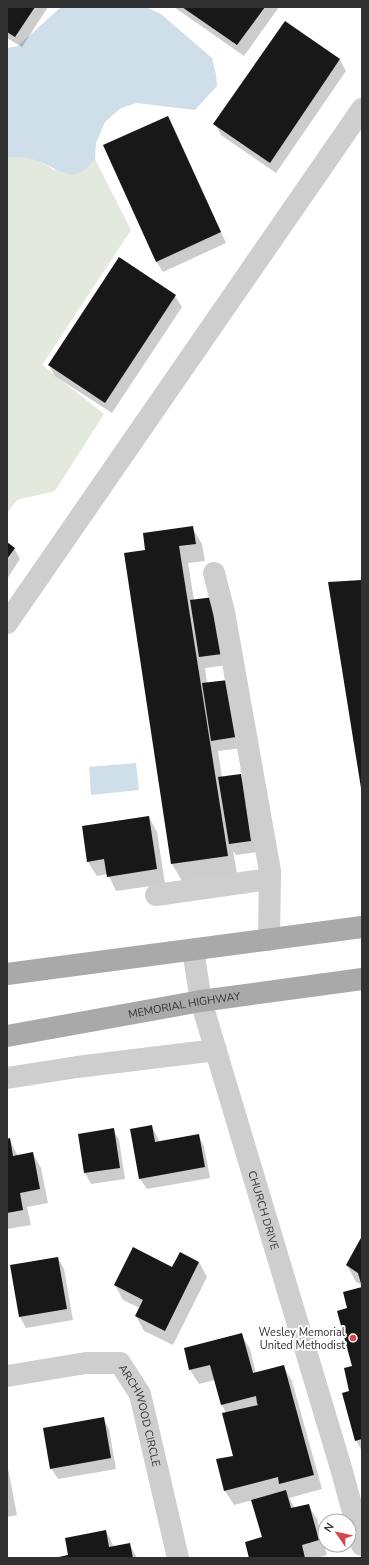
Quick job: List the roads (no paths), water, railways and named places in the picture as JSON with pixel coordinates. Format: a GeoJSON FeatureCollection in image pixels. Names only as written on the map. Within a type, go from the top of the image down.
{"type":"FeatureCollection","features":[{"type":"Feature","properties":{"kind":"main road"},"geometry":{"type":"LineString","coordinates":[[8,971],[193,950],[362,927]]}},
{"type":"Feature","properties":{"kind":"main road","name":"MEMORIAL HIGHWAY"},"geometry":{"type":"LineString","coordinates":[[7,1036],[201,1001],[362,979]]}},
{"type":"Feature","properties":{"kind":"street"},"geometry":{"type":"LineString","coordinates":[[7,623],[362,109]]}},
{"type":"Feature","properties":{"kind":"street"},"geometry":{"type":"LineString","coordinates":[[214,573],[224,612],[270,871],[269,940]]}},
{"type":"Feature","properties":{"kind":"street"},"geometry":{"type":"LineString","coordinates":[[156,895],[270,879]]}},
{"type":"Feature","properties":{"kind":"street","name":"CHURCH DRIVE"},"geometry":{"type":"LineString","coordinates":[[193,950],[201,1001],[342,1468],[362,1545]]}},
{"type":"Feature","properties":{"kind":"street"},"geometry":{"type":"LineString","coordinates":[[7,1078],[77,1067],[216,1050]]}},
{"type":"Feature","properties":{"kind":"street","name":"ARCHWOOD CIRCLE"},"geometry":{"type":"LineString","coordinates":[[7,1376],[86,1363],[120,1363],[140,1394],[178,1558]]}},
{"type":"Feature","properties":{"kind":"place","name":"Wesley Memorial United Methodist"},"geometry":{"type":"Point","coordinates":[353,1338]}}]}
